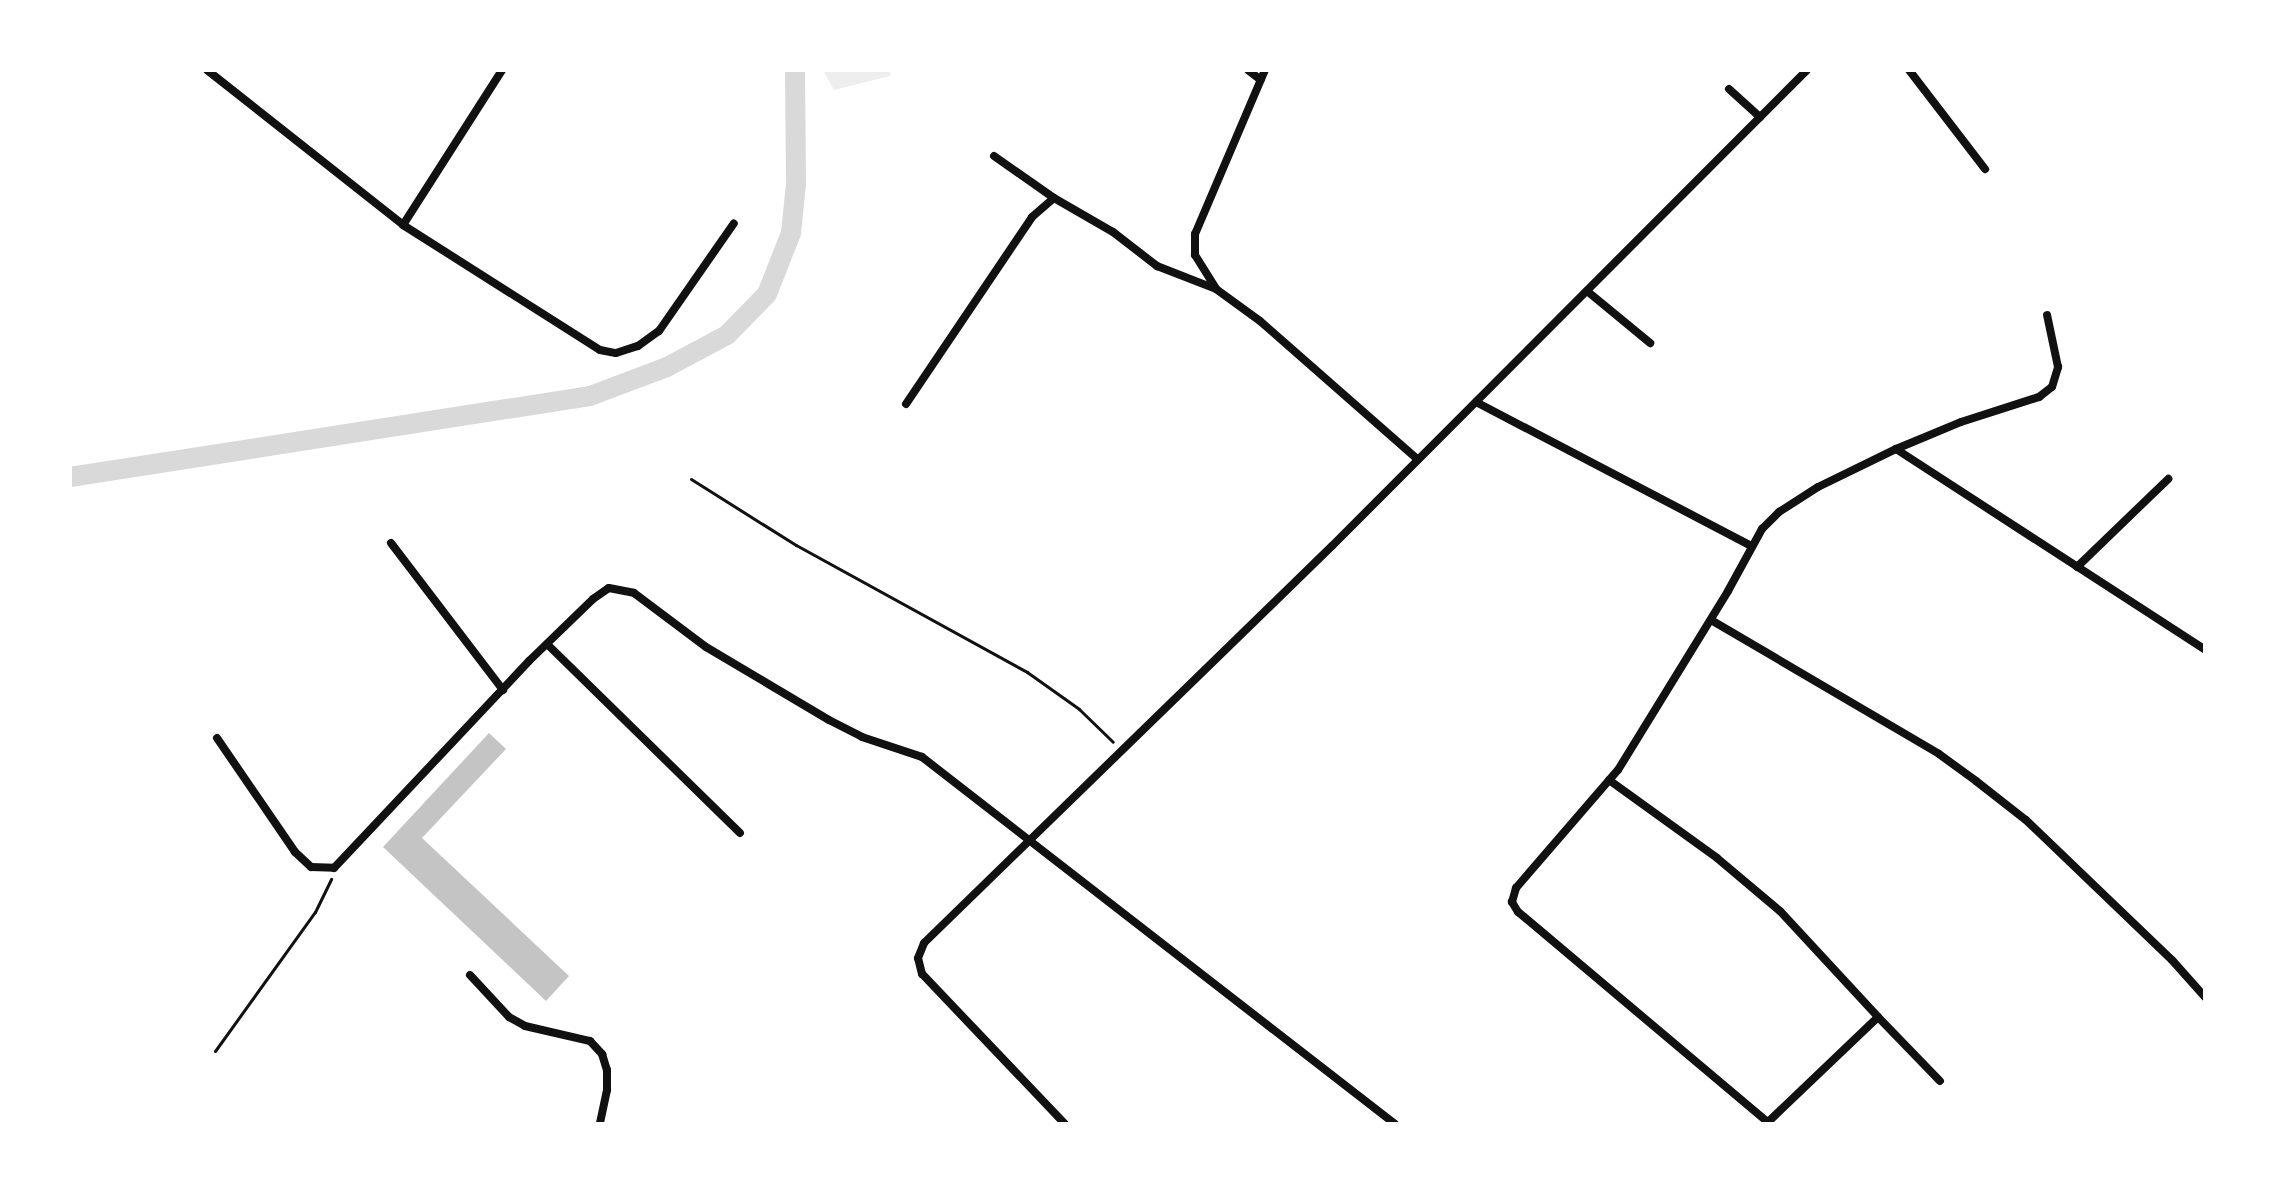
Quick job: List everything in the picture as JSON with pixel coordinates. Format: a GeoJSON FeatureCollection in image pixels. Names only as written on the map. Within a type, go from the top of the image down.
{"type":"FeatureCollection","features":[{"type":"Feature","properties":{"kind":"street"},"geometry":{"type":"LineString","coordinates":[[207,70],[403,225],[600,350],[616,353],[638,346],[659,331],[734,223]]}},
{"type":"Feature","properties":{"kind":"street"},"geometry":{"type":"LineString","coordinates":[[403,225],[502,70]]}},
{"type":"Feature","properties":{"kind":"street"},"geometry":{"type":"LineString","coordinates":[[1248,70],[1261,80]]}},
{"type":"Feature","properties":{"kind":"street"},"geometry":{"type":"LineString","coordinates":[[1216,289],[1195,255],[1195,234],[1265,70]]}},
{"type":"Feature","properties":{"kind":"street"},"geometry":{"type":"LineString","coordinates":[[1065,1124],[922,974],[918,958],[935,930],[1418,460],[1807,70]]}},
{"type":"Feature","properties":{"kind":"street"},"geometry":{"type":"LineString","coordinates":[[1909,70],[1985,169]]}},
{"type":"Feature","properties":{"kind":"street"},"geometry":{"type":"LineString","coordinates":[[1729,89],[1760,117]]}},
{"type":"Feature","properties":{"kind":"street"},"geometry":{"type":"LineString","coordinates":[[994,156],[1054,198],[1113,232],[1157,266],[1216,289],[1260,321],[1418,460]]}},
{"type":"Feature","properties":{"kind":"street"},"geometry":{"type":"LineString","coordinates":[[906,404],[1032,217],[1054,198]]}},
{"type":"Feature","properties":{"kind":"street"},"geometry":{"type":"LineString","coordinates":[[1587,291],[1650,343]]}},
{"type":"Feature","properties":{"kind":"street"},"geometry":{"type":"LineString","coordinates":[[1878,1017],[1769,1123],[1518,912],[1512,902],[1516,888],[1609,780],[1711,620],[1762,529],[1779,512],[1818,487],[1896,449],[2039,397],[2052,387],[2058,367],[2047,315]]}},
{"type":"Feature","properties":{"kind":"street"},"geometry":{"type":"LineString","coordinates":[[1476,402],[1752,546]]}},
{"type":"Feature","properties":{"kind":"street"},"geometry":{"type":"LineString","coordinates":[[1896,449],[2205,650]]}},
{"type":"Feature","properties":{"kind":"street"},"geometry":{"type":"LineString","coordinates":[[2077,567],[2168,479]]}},
{"type":"Feature","properties":{"kind":"street"},"geometry":{"type":"LineString","coordinates":[[391,543],[503,690]]}},
{"type":"Feature","properties":{"kind":"street"},"geometry":{"type":"LineString","coordinates":[[217,738],[295,852],[311,867],[334,868],[547,644],[609,588],[634,593],[706,647],[829,720],[862,737],[922,757],[1395,1124]]}},
{"type":"Feature","properties":{"kind":"street"},"geometry":{"type":"LineString","coordinates":[[1711,620],[1939,754],[1976,781],[2037,831],[2172,960],[2205,997]]}},
{"type":"Feature","properties":{"kind":"street"},"geometry":{"type":"LineString","coordinates":[[547,644],[740,833]]}},
{"type":"Feature","properties":{"kind":"street"},"geometry":{"type":"LineString","coordinates":[[1609,780],[1717,858],[1780,911],[1940,1081]]}},
{"type":"Feature","properties":{"kind":"street"},"geometry":{"type":"LineString","coordinates":[[470,975],[509,1017],[525,1026],[590,1041],[602,1054],[607,1070],[607,1090],[600,1124]]}},
{"type":"Feature","properties":{"kind":"path"},"geometry":{"type":"LineString","coordinates":[[691,479],[796,545],[1027,672],[1079,709],[1122,750]]}},
{"type":"Feature","properties":{"kind":"path"},"geometry":{"type":"LineString","coordinates":[[215,1051],[321,902],[334,868]]}},
{"type":"Feature","properties":{"kind":"shaded area"},"geometry":{"type":"Polygon","coordinates":[[[823,70],[891,70],[890,76],[834,90],[823,70]]]}},
{"type":"Feature","properties":{"kind":"building"},"geometry":{"type":"Polygon","coordinates":[[[489,733],[506,749],[422,838],[569,976],[546,1001],[383,847],[489,733]]]}},
{"type":"Feature","properties":{"kind":"waterway"},"geometry":{"type":"LineString","coordinates":[[70,477],[590,396],[667,367],[727,335],[767,294],[791,233],[796,184],[795,70]]}}]}
